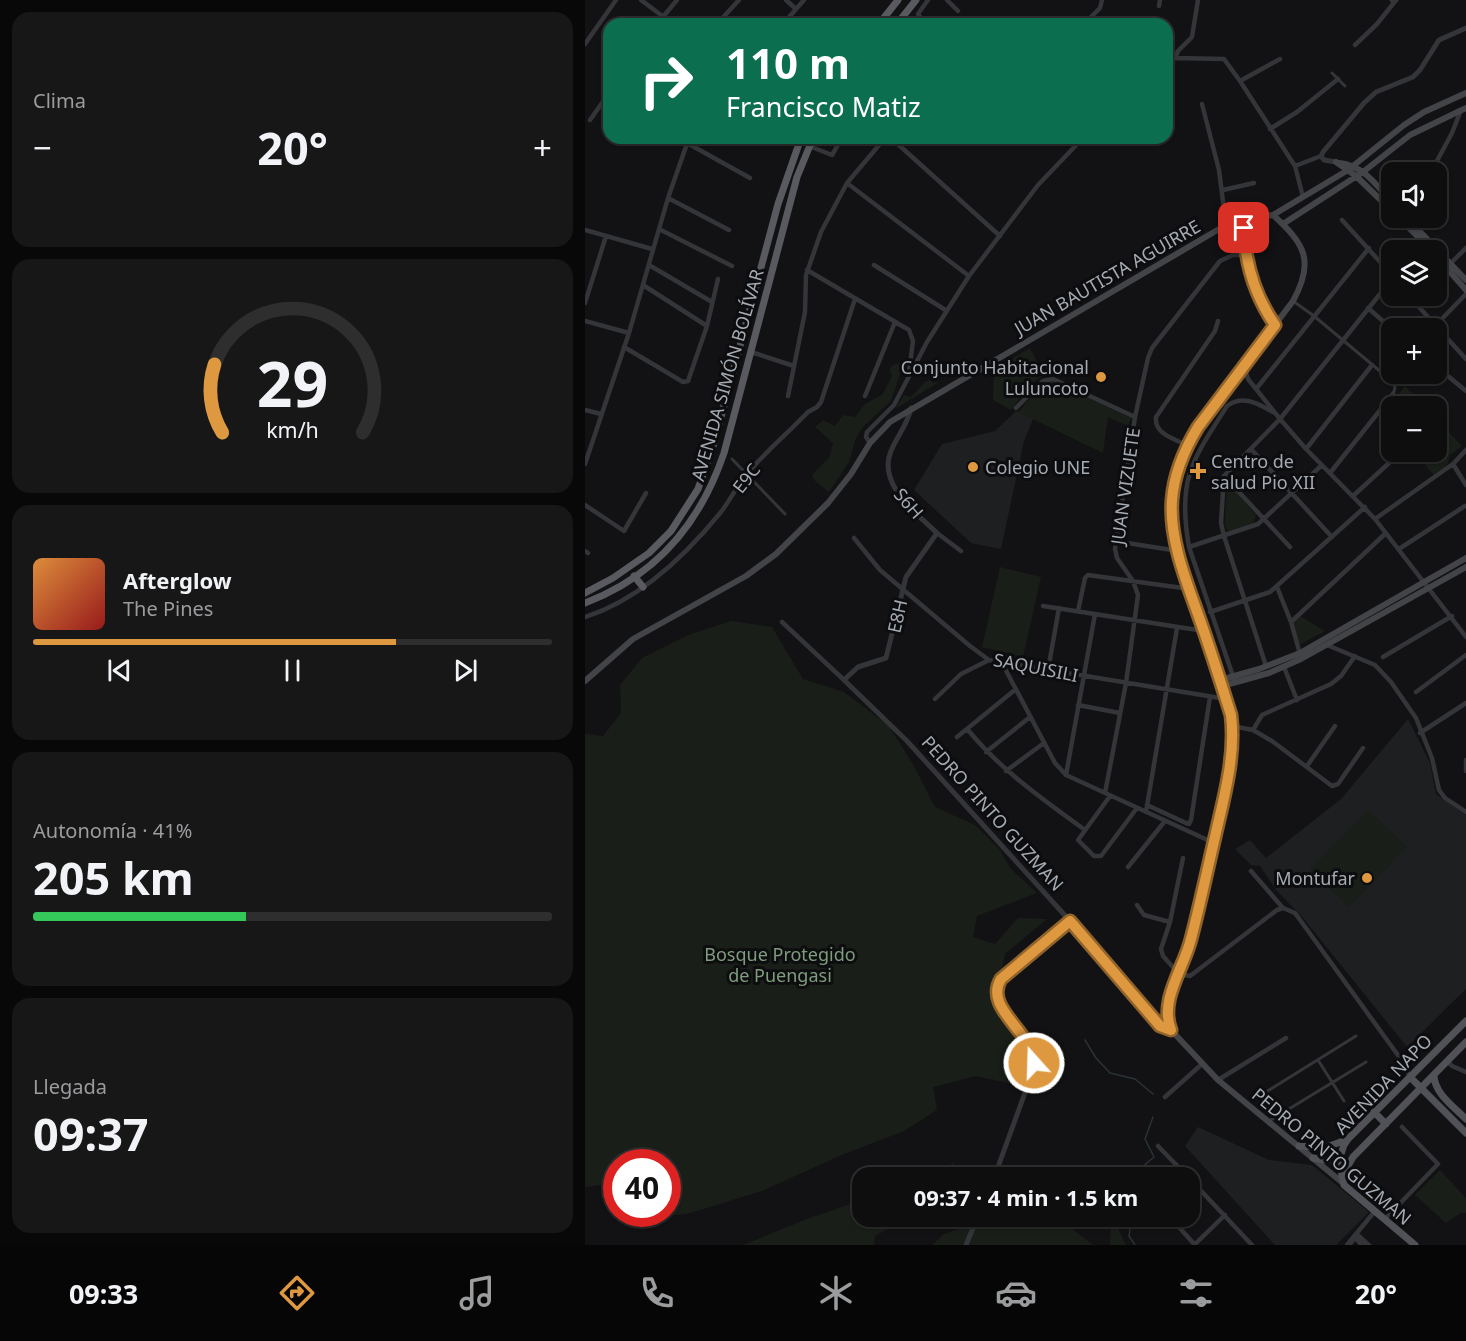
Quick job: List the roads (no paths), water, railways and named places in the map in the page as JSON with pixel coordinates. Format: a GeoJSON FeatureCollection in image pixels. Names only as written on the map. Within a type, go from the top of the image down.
{"type":"FeatureCollection","features":[{"type":"Feature","properties":{"kind":"highway"},"geometry":{"type":"LineString","coordinates":[[884,18],[898,0]]}},
{"type":"Feature","properties":{"kind":"highway"},"geometry":{"type":"LineString","coordinates":[[902,18],[916,0]]}},
{"type":"Feature","properties":{"kind":"highway","name":"AVENIDA SIMÓN BOLÍVAR"},"geometry":{"type":"LineString","coordinates":[[585,593],[613,578],[649,553],[671,531],[698,489],[714,442],[778,204],[799,144]]}},
{"type":"Feature","properties":{"kind":"highway","name":"AVENIDA SIMÓN BOLÍVAR"},"geometry":{"type":"LineString","coordinates":[[585,603],[618,588],[657,559],[675,542],[695,517],[707,496],[724,453],[797,177],[809,146]]}},
{"type":"Feature","properties":{"kind":"highway"},"geometry":{"type":"LineString","coordinates":[[635,576],[643,587]]}},
{"type":"Feature","properties":{"kind":"main road"},"geometry":{"type":"LineString","coordinates":[[1171,1030],[1167,1017],[1168,1004],[1190,942],[1214,843],[1232,754],[1232,726],[1226,699],[1178,551],[1172,498],[1180,462],[1198,427],[1293,301],[1304,278],[1305,258],[1298,240],[1273,215],[1350,167],[1404,124],[1466,93]]}},
{"type":"Feature","properties":{"kind":"main road"},"geometry":{"type":"LineString","coordinates":[[1283,224],[1363,172],[1410,135],[1463,109]]}},
{"type":"Feature","properties":{"kind":"main road"},"geometry":{"type":"LineString","coordinates":[[1336,162],[1363,172],[1381,191]]}},
{"type":"Feature","properties":{"kind":"main road"},"geometry":{"type":"LineString","coordinates":[[1350,167],[1381,200]]}},
{"type":"Feature","properties":{"kind":"main road","name":"JUAN BAUTISTA AGUIRRE"},"geometry":{"type":"LineString","coordinates":[[585,681],[633,639],[746,576],[776,554],[828,503],[851,474],[870,443],[890,422],[1226,225],[1244,219],[1273,215]]}},
{"type":"Feature","properties":{"kind":"main road"},"geometry":{"type":"LineString","coordinates":[[1411,228],[1451,263],[1466,280]]}},
{"type":"Feature","properties":{"kind":"main road"},"geometry":{"type":"LineString","coordinates":[[1415,228],[1424,239]]}},
{"type":"Feature","properties":{"kind":"main road"},"geometry":{"type":"LineString","coordinates":[[1447,269],[1466,292]]}},
{"type":"Feature","properties":{"kind":"main road"},"geometry":{"type":"LineString","coordinates":[[1221,683],[1284,667],[1466,558]]}},
{"type":"Feature","properties":{"kind":"main road"},"geometry":{"type":"LineString","coordinates":[[1234,680],[1266,666],[1301,656],[1327,645],[1466,567]]}},
{"type":"Feature","properties":{"kind":"main road","name":"AVENIDA NAPO"},"geometry":{"type":"LineString","coordinates":[[1344,1185],[1339,1160],[1348,1139],[1466,1021]]}},
{"type":"Feature","properties":{"kind":"main road","name":"PEDRO PINTO GUZMAN"},"geometry":{"type":"LineString","coordinates":[[1171,1030],[1218,1080],[1415,1245]]}},
{"type":"Feature","properties":{"kind":"main road","name":"AVENIDA NAPO"},"geometry":{"type":"LineString","coordinates":[[1342,1176],[1353,1157],[1466,1042]]}},
{"type":"Feature","properties":{"kind":"main road"},"geometry":{"type":"LineString","coordinates":[[1434,1076],[1440,1094],[1466,1119]]}},
{"type":"Feature","properties":{"kind":"main road"},"geometry":{"type":"LineString","coordinates":[[1410,1077],[1466,1133]]}},
{"type":"Feature","properties":{"kind":"main road"},"geometry":{"type":"LineString","coordinates":[[1374,1112],[1386,1124]]}},
{"type":"Feature","properties":{"kind":"main road"},"geometry":{"type":"LineString","coordinates":[[1299,1146],[1324,1149],[1348,1139]]}},
{"type":"Feature","properties":{"kind":"main road"},"geometry":{"type":"LineString","coordinates":[[1313,1158],[1339,1160],[1353,1157]]}},
{"type":"Feature","properties":{"kind":"street"},"geometry":{"type":"LineString","coordinates":[[603,18],[616,0]]}},
{"type":"Feature","properties":{"kind":"street"},"geometry":{"type":"LineString","coordinates":[[641,0],[666,18]]}},
{"type":"Feature","properties":{"kind":"street"},"geometry":{"type":"LineString","coordinates":[[663,16],[677,0]]}},
{"type":"Feature","properties":{"kind":"street"},"geometry":{"type":"LineString","coordinates":[[722,18],[739,0]]}},
{"type":"Feature","properties":{"kind":"street"},"geometry":{"type":"LineString","coordinates":[[786,0],[796,9]]}},
{"type":"Feature","properties":{"kind":"street"},"geometry":{"type":"LineString","coordinates":[[788,18],[804,0]]}},
{"type":"Feature","properties":{"kind":"street"},"geometry":{"type":"LineString","coordinates":[[921,18],[918,14],[928,0]]}},
{"type":"Feature","properties":{"kind":"street"},"geometry":{"type":"LineString","coordinates":[[947,0],[958,11]]}},
{"type":"Feature","properties":{"kind":"street"},"geometry":{"type":"LineString","coordinates":[[1090,18],[1100,8],[1102,0]]}},
{"type":"Feature","properties":{"kind":"street"},"geometry":{"type":"LineString","coordinates":[[1199,0],[1192,37],[1178,51],[1175,58],[1222,57],[1295,166],[1303,197]]}},
{"type":"Feature","properties":{"kind":"street"},"geometry":{"type":"LineString","coordinates":[[1355,44],[1377,24],[1395,0]]}},
{"type":"Feature","properties":{"kind":"street"},"geometry":{"type":"LineString","coordinates":[[585,44],[603,18]]}},
{"type":"Feature","properties":{"kind":"street"},"geometry":{"type":"LineString","coordinates":[[1295,166],[1321,156],[1372,96],[1380,90],[1413,77],[1439,40],[1466,28]]}},
{"type":"Feature","properties":{"kind":"street"},"geometry":{"type":"LineString","coordinates":[[1240,81],[1280,59]]}},
{"type":"Feature","properties":{"kind":"street"},"geometry":{"type":"LineString","coordinates":[[1332,73],[1345,86]]}},
{"type":"Feature","properties":{"kind":"street"},"geometry":{"type":"LineString","coordinates":[[1270,129],[1297,112],[1338,79]]}},
{"type":"Feature","properties":{"kind":"street"},"geometry":{"type":"LineString","coordinates":[[590,120],[603,102]]}},
{"type":"Feature","properties":{"kind":"street"},"geometry":{"type":"LineString","coordinates":[[1202,104],[1223,190],[1226,225]]}},
{"type":"Feature","properties":{"kind":"street"},"geometry":{"type":"LineString","coordinates":[[1436,162],[1463,109]]}},
{"type":"Feature","properties":{"kind":"street"},"geometry":{"type":"LineString","coordinates":[[585,464],[629,333],[652,249],[687,144]]}},
{"type":"Feature","properties":{"kind":"street"},"geometry":{"type":"LineString","coordinates":[[695,144],[750,178]]}},
{"type":"Feature","properties":{"kind":"street"},"geometry":{"type":"LineString","coordinates":[[809,146],[832,155],[838,144]]}},
{"type":"Feature","properties":{"kind":"street"},"geometry":{"type":"LineString","coordinates":[[788,396],[805,312],[807,270],[821,232],[847,183],[880,144]]}},
{"type":"Feature","properties":{"kind":"street"},"geometry":{"type":"LineString","coordinates":[[898,144],[1000,236]]}},
{"type":"Feature","properties":{"kind":"street"},"geometry":{"type":"LineString","coordinates":[[870,443],[867,432],[894,405],[927,342],[969,276],[1038,185],[1077,144]]}},
{"type":"Feature","properties":{"kind":"street"},"geometry":{"type":"LineString","coordinates":[[1321,156],[1324,160],[1336,162]]}},
{"type":"Feature","properties":{"kind":"street"},"geometry":{"type":"LineString","coordinates":[[847,183],[969,276]]}},
{"type":"Feature","properties":{"kind":"street"},"geometry":{"type":"LineString","coordinates":[[1223,190],[1254,183]]}},
{"type":"Feature","properties":{"kind":"street"},"geometry":{"type":"LineString","coordinates":[[668,198],[729,231]]}},
{"type":"Feature","properties":{"kind":"street"},"geometry":{"type":"LineString","coordinates":[[1342,220],[1381,263]]}},
{"type":"Feature","properties":{"kind":"street"},"geometry":{"type":"LineString","coordinates":[[1244,228],[1247,255],[1259,299],[1275,325]]}},
{"type":"Feature","properties":{"kind":"street"},"geometry":{"type":"LineString","coordinates":[[659,229],[732,266]]}},
{"type":"Feature","properties":{"kind":"street"},"geometry":{"type":"LineString","coordinates":[[585,230],[652,249]]}},
{"type":"Feature","properties":{"kind":"street"},"geometry":{"type":"LineString","coordinates":[[585,303],[606,236]]}},
{"type":"Feature","properties":{"kind":"street"},"geometry":{"type":"LineString","coordinates":[[1256,389],[1369,248]]}},
{"type":"Feature","properties":{"kind":"street"},"geometry":{"type":"LineString","coordinates":[[1451,263],[1466,248]]}},
{"type":"Feature","properties":{"kind":"street","name":"JUAN VIZUETE"},"geometry":{"type":"LineString","coordinates":[[1107,794],[1138,595],[1133,581],[1117,558],[1115,541],[1145,367],[1152,348],[1220,261],[1233,255],[1247,255]]}},
{"type":"Feature","properties":{"kind":"street"},"geometry":{"type":"LineString","coordinates":[[649,265],[713,302]]}},
{"type":"Feature","properties":{"kind":"street"},"geometry":{"type":"LineString","coordinates":[[874,265],[947,311]]}},
{"type":"Feature","properties":{"kind":"street"},"geometry":{"type":"LineString","coordinates":[[807,270],[909,330],[912,335],[909,375]]}},
{"type":"Feature","properties":{"kind":"street"},"geometry":{"type":"LineString","coordinates":[[624,347],[686,382],[690,380],[707,326],[718,279]]}},
{"type":"Feature","properties":{"kind":"street"},"geometry":{"type":"LineString","coordinates":[[643,285],[707,326]]}},
{"type":"Feature","properties":{"kind":"street"},"geometry":{"type":"LineString","coordinates":[[1266,666],[1221,523],[1224,476],[1279,417],[1381,291]]}},
{"type":"Feature","properties":{"kind":"street"},"geometry":{"type":"LineString","coordinates":[[1442,318],[1466,292]]}},
{"type":"Feature","properties":{"kind":"street","name":"E9C"},"geometry":{"type":"LineString","coordinates":[[585,617],[617,603],[643,587],[680,556],[702,534],[731,498],[746,474],[821,402],[855,299]]}},
{"type":"Feature","properties":{"kind":"street"},"geometry":{"type":"LineString","coordinates":[[1293,301],[1372,364],[1393,382],[1395,388],[1393,394],[1330,473]]}},
{"type":"Feature","properties":{"kind":"street"},"geometry":{"type":"LineString","coordinates":[[1417,306],[1427,318]]}},
{"type":"Feature","properties":{"kind":"street"},"geometry":{"type":"LineString","coordinates":[[1368,308],[1381,319]]}},
{"type":"Feature","properties":{"kind":"street"},"geometry":{"type":"LineString","coordinates":[[585,321],[629,333]]}},
{"type":"Feature","properties":{"kind":"street"},"geometry":{"type":"LineString","coordinates":[[1187,445],[1159,430],[1156,417],[1215,331],[1218,321]]}},
{"type":"Feature","properties":{"kind":"street"},"geometry":{"type":"LineString","coordinates":[[865,396],[895,322]]}},
{"type":"Feature","properties":{"kind":"street"},"geometry":{"type":"LineString","coordinates":[[1447,340],[1466,359]]}},
{"type":"Feature","properties":{"kind":"street"},"geometry":{"type":"LineString","coordinates":[[751,351],[794,366]]}},
{"type":"Feature","properties":{"kind":"street"},"geometry":{"type":"LineString","coordinates":[[1306,449],[1372,364]]}},
{"type":"Feature","properties":{"kind":"street"},"geometry":{"type":"LineString","coordinates":[[1244,365],[1248,379],[1256,389],[1306,449],[1365,507],[1452,616],[1466,637]]}},
{"type":"Feature","properties":{"kind":"street"},"geometry":{"type":"LineString","coordinates":[[1447,375],[1466,391]]}},
{"type":"Feature","properties":{"kind":"street"},"geometry":{"type":"LineString","coordinates":[[1236,376],[1248,379]]}},
{"type":"Feature","properties":{"kind":"street"},"geometry":{"type":"LineString","coordinates":[[1016,408],[1043,381],[1053,379],[1135,417]]}},
{"type":"Feature","properties":{"kind":"street"},"geometry":{"type":"LineString","coordinates":[[1234,680],[1189,547],[1185,506],[1188,477],[1196,456],[1227,406],[1232,402],[1243,399],[1258,404],[1279,417]]}},
{"type":"Feature","properties":{"kind":"street","name":"S6H"},"geometry":{"type":"LineString","coordinates":[[911,408],[910,417],[890,453],[888,474],[907,504],[937,533],[961,551]]}},
{"type":"Feature","properties":{"kind":"street"},"geometry":{"type":"LineString","coordinates":[[585,410],[600,414]]}},
{"type":"Feature","properties":{"kind":"street"},"geometry":{"type":"LineString","coordinates":[[1251,449],[1332,537]]}},
{"type":"Feature","properties":{"kind":"street"},"geometry":{"type":"LineString","coordinates":[[1375,519],[1453,464],[1466,450]]}},
{"type":"Feature","properties":{"kind":"street"},"geometry":{"type":"LineString","coordinates":[[732,459],[785,514]]}},
{"type":"Feature","properties":{"kind":"street"},"geometry":{"type":"LineString","coordinates":[[1353,496],[1390,462]]}},
{"type":"Feature","properties":{"kind":"street"},"geometry":{"type":"LineString","coordinates":[[1453,464],[1466,485]]}},
{"type":"Feature","properties":{"kind":"street"},"geometry":{"type":"LineString","coordinates":[[1189,547],[1251,527],[1263,520],[1321,465]]}},
{"type":"Feature","properties":{"kind":"street"},"geometry":{"type":"LineString","coordinates":[[1224,476],[1290,547]]}},
{"type":"Feature","properties":{"kind":"street"},"geometry":{"type":"LineString","coordinates":[[585,505],[624,531],[646,493]]}},
{"type":"Feature","properties":{"kind":"street"},"geometry":{"type":"LineString","coordinates":[[1399,549],[1465,506]]}},
{"type":"Feature","properties":{"kind":"street"},"geometry":{"type":"LineString","coordinates":[[1211,612],[1263,595],[1277,587],[1365,507]]}},
{"type":"Feature","properties":{"kind":"street","name":"E8H"},"geometry":{"type":"LineString","coordinates":[[844,680],[858,667],[886,658],[906,577],[937,533]]}},
{"type":"Feature","properties":{"kind":"street"},"geometry":{"type":"LineString","coordinates":[[1291,622],[1386,533]]}},
{"type":"Feature","properties":{"kind":"street","name":"SAQUISILI"},"geometry":{"type":"LineString","coordinates":[[854,538],[881,570],[989,660],[1226,699]]}},
{"type":"Feature","properties":{"kind":"street"},"geometry":{"type":"LineString","coordinates":[[1115,541],[1178,551]]}},
{"type":"Feature","properties":{"kind":"street"},"geometry":{"type":"LineString","coordinates":[[1078,611],[1085,578],[1088,575],[1189,589]]}},
{"type":"Feature","properties":{"kind":"street"},"geometry":{"type":"LineString","coordinates":[[1277,587],[1301,656]]}},
{"type":"Feature","properties":{"kind":"street"},"geometry":{"type":"LineString","coordinates":[[1043,606],[1204,631]]}},
{"type":"Feature","properties":{"kind":"street"},"geometry":{"type":"LineString","coordinates":[[1048,670],[1059,608]]}},
{"type":"Feature","properties":{"kind":"street"},"geometry":{"type":"LineString","coordinates":[[1066,775],[1095,614]]}},
{"type":"Feature","properties":{"kind":"street"},"geometry":{"type":"LineString","coordinates":[[1383,657],[1452,616]]}},
{"type":"Feature","properties":{"kind":"street","name":"PEDRO PINTO GUZMAN"},"geometry":{"type":"LineString","coordinates":[[782,622],[907,741],[1070,921],[1160,1026],[1171,1030]]}},
{"type":"Feature","properties":{"kind":"street"},"geometry":{"type":"LineString","coordinates":[[1146,812],[1176,628]]}},
{"type":"Feature","properties":{"kind":"street"},"geometry":{"type":"LineString","coordinates":[[1327,645],[1375,666],[1391,682],[1416,718],[1420,733],[1432,758],[1439,790],[1445,798],[1466,812]]}},
{"type":"Feature","properties":{"kind":"street"},"geometry":{"type":"LineString","coordinates":[[1253,730],[1262,715],[1331,684],[1341,676],[1355,656]]}},
{"type":"Feature","properties":{"kind":"street"},"geometry":{"type":"LineString","coordinates":[[1416,692],[1466,656]]}},
{"type":"Feature","properties":{"kind":"street"},"geometry":{"type":"LineString","coordinates":[[935,699],[961,674],[989,660]]}},
{"type":"Feature","properties":{"kind":"street"},"geometry":{"type":"LineString","coordinates":[[1002,663],[1055,763],[1066,775],[1214,843]]}},
{"type":"Feature","properties":{"kind":"street"},"geometry":{"type":"LineString","coordinates":[[1284,667],[1297,700]]}},
{"type":"Feature","properties":{"kind":"street"},"geometry":{"type":"LineString","coordinates":[[957,737],[1016,689]]}},
{"type":"Feature","properties":{"kind":"street"},"geometry":{"type":"LineString","coordinates":[[1147,805],[1189,824],[1210,697]]}},
{"type":"Feature","properties":{"kind":"street"},"geometry":{"type":"LineString","coordinates":[[1420,733],[1466,703]]}},
{"type":"Feature","properties":{"kind":"street"},"geometry":{"type":"LineString","coordinates":[[1078,705],[1120,713]]}},
{"type":"Feature","properties":{"kind":"street"},"geometry":{"type":"LineString","coordinates":[[986,752],[1031,717]]}},
{"type":"Feature","properties":{"kind":"street"},"geometry":{"type":"LineString","coordinates":[[1232,726],[1253,730],[1280,745],[1332,786],[1338,784],[1363,748]]}},
{"type":"Feature","properties":{"kind":"street"},"geometry":{"type":"LineString","coordinates":[[1307,766],[1335,726]]}},
{"type":"Feature","properties":{"kind":"street"},"geometry":{"type":"LineString","coordinates":[[967,730],[1006,771],[1085,830]]}},
{"type":"Feature","properties":{"kind":"street"},"geometry":{"type":"LineString","coordinates":[[1006,771],[1044,742]]}},
{"type":"Feature","properties":{"kind":"street"},"geometry":{"type":"LineString","coordinates":[[1466,760],[1466,771]]}},
{"type":"Feature","properties":{"kind":"street"},"geometry":{"type":"LineString","coordinates":[[1107,794],[1078,840],[1094,856],[1101,856],[1137,808]]}},
{"type":"Feature","properties":{"kind":"street"},"geometry":{"type":"LineString","coordinates":[[1128,867],[1165,821]]}},
{"type":"Feature","properties":{"kind":"street"},"geometry":{"type":"LineString","coordinates":[[1183,858],[1170,922],[1161,949],[1163,956],[1179,974],[1190,976],[1277,910],[1283,908]]}},
{"type":"Feature","properties":{"kind":"street"},"geometry":{"type":"LineString","coordinates":[[1251,871],[1283,908],[1295,913],[1400,1058],[1410,1077]]}},
{"type":"Feature","properties":{"kind":"street"},"geometry":{"type":"LineString","coordinates":[[1137,904],[1144,915],[1170,922]]}},
{"type":"Feature","properties":{"kind":"street"},"geometry":{"type":"LineString","coordinates":[[998,1167],[1034,1068],[1034,1058],[1029,1044],[999,1004],[996,995],[998,984],[1070,921]]}},
{"type":"Feature","properties":{"kind":"street"},"geometry":{"type":"LineString","coordinates":[[1258,1097],[1356,1036]]}},
{"type":"Feature","properties":{"kind":"street"},"geometry":{"type":"LineString","coordinates":[[1218,1080],[1286,1038]]}},
{"type":"Feature","properties":{"kind":"street"},"geometry":{"type":"LineString","coordinates":[[1318,1060],[1344,1101]]}},
{"type":"Feature","properties":{"kind":"street"},"geometry":{"type":"LineString","coordinates":[[1447,1061],[1452,1066],[1466,1072]]}},
{"type":"Feature","properties":{"kind":"street"},"geometry":{"type":"LineString","coordinates":[[1267,1122],[1366,1062]]}},
{"type":"Feature","properties":{"kind":"street"},"geometry":{"type":"LineString","coordinates":[[1165,1096],[1202,1064]]}},
{"type":"Feature","properties":{"kind":"street"},"geometry":{"type":"LineString","coordinates":[[1385,1220],[1437,1164],[1402,1127]]}},
{"type":"Feature","properties":{"kind":"street"},"geometry":{"type":"LineString","coordinates":[[1158,1146],[1178,1167]]}},
{"type":"Feature","properties":{"kind":"street"},"geometry":{"type":"LineString","coordinates":[[1200,1189],[1252,1245]]}},
{"type":"Feature","properties":{"kind":"street"},"geometry":{"type":"LineString","coordinates":[[1348,1245],[1375,1211]]}},
{"type":"Feature","properties":{"kind":"street"},"geometry":{"type":"LineString","coordinates":[[1178,1227],[1194,1245],[1225,1215]]}},
{"type":"Feature","properties":{"kind":"street"},"geometry":{"type":"LineString","coordinates":[[966,1245],[973,1227]]}},
{"type":"Feature","properties":{"kind":"street"},"geometry":{"type":"LineString","coordinates":[[1357,1235],[1366,1245]]}},
{"type":"Feature","properties":{"kind":"street"},"geometry":{"type":"LineString","coordinates":[[1348,1245],[1355,1239],[1366,1245]]}},
{"type":"Feature","properties":{"kind":"waterway"},"geometry":{"type":"LineString","coordinates":[[1085,1040],[1096,1058],[1110,1073],[1135,1079],[1153,1094]]}},
{"type":"Feature","properties":{"kind":"waterway"},"geometry":{"type":"LineString","coordinates":[[1142,1167],[1154,1157],[1145,1139],[1153,1117]]}},
{"type":"Feature","properties":{"kind":"waterway"},"geometry":{"type":"LineString","coordinates":[[1130,1227],[1129,1236],[1135,1245]]}},
{"type":"Feature","properties":{"kind":"place","name":"Conjunto Habitacional Luluncoto"},"geometry":{"type":"Point","coordinates":[1101,377]}},
{"type":"Feature","properties":{"kind":"place","name":"Colegio UNE"},"geometry":{"type":"Point","coordinates":[973,467]}},
{"type":"Feature","properties":{"kind":"place","name":"Centro de salud Pio XII"},"geometry":{"type":"Point","coordinates":[1198,471]}},
{"type":"Feature","properties":{"kind":"place","name":"Montufar"},"geometry":{"type":"Point","coordinates":[1367,878]}},
{"type":"Feature","properties":{"kind":"park label","name":"Bosque Protegido de Puengasi"},"geometry":{"type":"Point","coordinates":[780,964]}}]}
